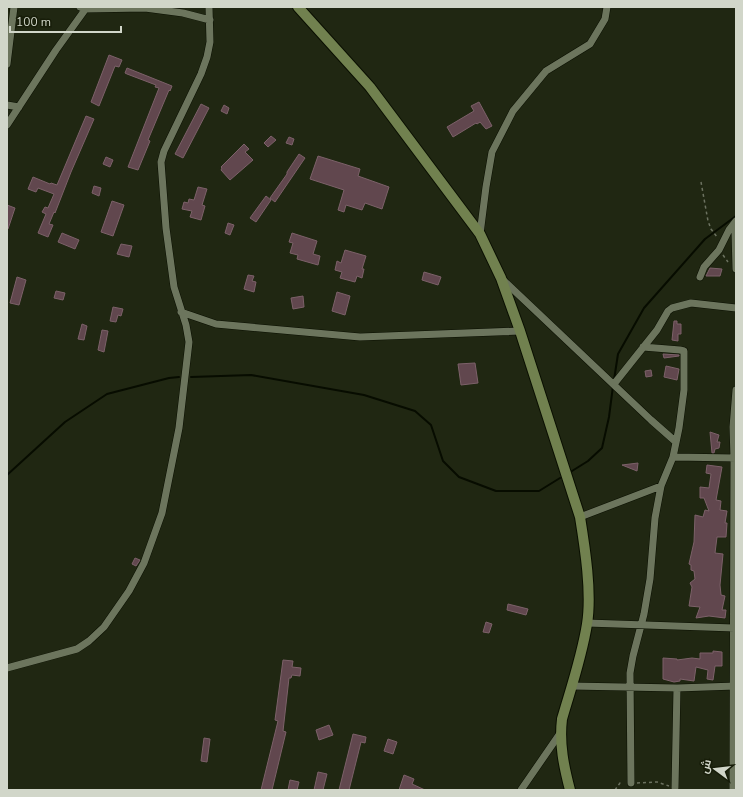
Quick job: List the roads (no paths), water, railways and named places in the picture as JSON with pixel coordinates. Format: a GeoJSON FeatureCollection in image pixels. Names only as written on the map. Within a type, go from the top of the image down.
{"type":"FeatureCollection","features":[{"type":"Feature","properties":{"kind":"street"},"geometry":{"type":"LineString","coordinates":[[7,64],[14,7]]}},
{"type":"Feature","properties":{"kind":"street"},"geometry":{"type":"LineString","coordinates":[[7,668],[77,650],[104,627],[129,591],[144,563],[162,513],[178,428],[189,342],[174,287],[166,228],[161,162],[164,151],[201,74],[207,57],[210,42],[209,7]]}},
{"type":"Feature","properties":{"kind":"street"},"geometry":{"type":"LineString","coordinates":[[298,7],[370,86],[480,234],[501,278],[520,331],[580,517],[584,544],[588,596],[587,623],[560,732],[563,764],[570,790]]}},
{"type":"Feature","properties":{"kind":"street"},"geometry":{"type":"LineString","coordinates":[[480,234],[486,184],[492,152],[513,110],[546,71],[590,44],[605,19],[607,7]]}},
{"type":"Feature","properties":{"kind":"street"},"geometry":{"type":"LineString","coordinates":[[7,125],[84,8],[145,8],[183,13],[210,20]]}},
{"type":"Feature","properties":{"kind":"street"},"geometry":{"type":"LineString","coordinates":[[7,105],[19,107]]}},
{"type":"Feature","properties":{"kind":"street"},"geometry":{"type":"LineString","coordinates":[[734,223],[736,269]]}},
{"type":"Feature","properties":{"kind":"street"},"geometry":{"type":"LineString","coordinates":[[700,277],[704,267],[719,250],[734,223]]}},
{"type":"Feature","properties":{"kind":"street"},"geometry":{"type":"LineString","coordinates":[[501,278],[676,442]]}},
{"type":"Feature","properties":{"kind":"street"},"geometry":{"type":"LineString","coordinates":[[614,384],[657,330],[666,313],[672,308],[691,303],[736,308]]}},
{"type":"Feature","properties":{"kind":"street"},"geometry":{"type":"LineString","coordinates":[[181,312],[216,324],[360,337],[520,331]]}},
{"type":"Feature","properties":{"kind":"street"},"geometry":{"type":"LineString","coordinates":[[631,783],[630,673],[633,656],[642,626],[650,579],[655,518],[661,486],[673,457],[679,428],[684,390],[684,353],[680,350],[643,347]]}},
{"type":"Feature","properties":{"kind":"street"},"geometry":{"type":"LineString","coordinates":[[733,790],[735,686],[735,458],[733,427],[736,390]]}},
{"type":"Feature","properties":{"kind":"street"},"geometry":{"type":"LineString","coordinates":[[673,457],[735,458]]}},
{"type":"Feature","properties":{"kind":"street"},"geometry":{"type":"LineString","coordinates":[[580,517],[661,486]]}},
{"type":"Feature","properties":{"kind":"street"},"geometry":{"type":"LineString","coordinates":[[587,623],[734,628]]}},
{"type":"Feature","properties":{"kind":"street"},"geometry":{"type":"LineString","coordinates":[[571,686],[677,688],[735,686]]}},
{"type":"Feature","properties":{"kind":"street"},"geometry":{"type":"LineString","coordinates":[[675,788],[677,688]]}},
{"type":"Feature","properties":{"kind":"street"},"geometry":{"type":"LineString","coordinates":[[521,790],[560,732]]}},
{"type":"Feature","properties":{"kind":"waterway"},"geometry":{"type":"LineString","coordinates":[[614,380],[618,354],[644,308],[705,239],[736,216]]}},
{"type":"Feature","properties":{"kind":"waterway"},"geometry":{"type":"LineString","coordinates":[[191,377],[251,375],[364,395],[415,411],[431,425],[443,461],[459,477],[496,491],[539,491],[560,478]]}},
{"type":"Feature","properties":{"kind":"waterway"},"geometry":{"type":"LineString","coordinates":[[7,475],[65,422],[107,394],[169,378],[179,377]]}},
{"type":"Feature","properties":{"kind":"waterway"},"geometry":{"type":"LineString","coordinates":[[572,471],[588,461],[602,448],[609,417],[613,386]]}}]}
